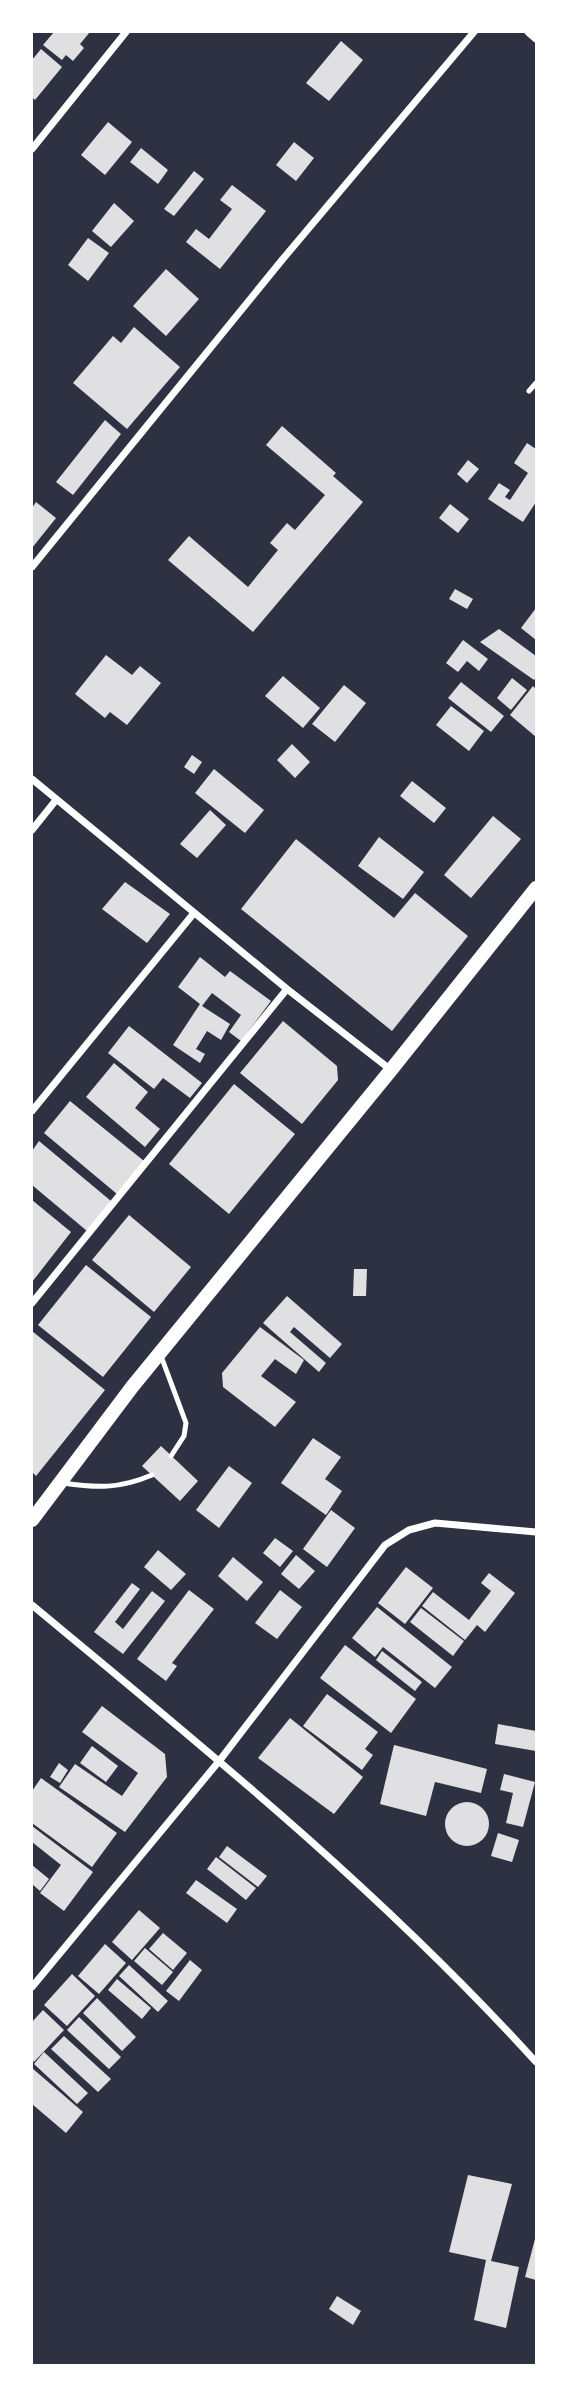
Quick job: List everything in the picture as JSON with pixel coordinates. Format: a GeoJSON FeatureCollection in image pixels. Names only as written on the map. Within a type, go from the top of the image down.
{"type":"FeatureCollection","features":[{"type":"Feature","properties":{"kind":"main road"},"geometry":{"type":"LineString","coordinates":[[32,1520],[159,1353],[537,888]]}},
{"type":"Feature","properties":{"kind":"street"},"geometry":{"type":"LineString","coordinates":[[32,149],[126,32]]}},
{"type":"Feature","properties":{"kind":"street"},"geometry":{"type":"LineString","coordinates":[[32,567],[282,260],[474,32]]}},
{"type":"Feature","properties":{"kind":"street"},"geometry":{"type":"LineString","coordinates":[[528,32],[537,38]]}},
{"type":"Feature","properties":{"kind":"street"},"geometry":{"type":"LineString","coordinates":[[32,779],[287,989],[391,1070]]}},
{"type":"Feature","properties":{"kind":"street"},"geometry":{"type":"LineString","coordinates":[[32,830],[56,800]]}},
{"type":"Feature","properties":{"kind":"street"},"geometry":{"type":"LineString","coordinates":[[32,1111],[194,913]]}},
{"type":"Feature","properties":{"kind":"street"},"geometry":{"type":"LineString","coordinates":[[32,1303],[287,989]]}},
{"type":"Feature","properties":{"kind":"street"},"geometry":{"type":"LineString","coordinates":[[32,1987],[220,1760],[385,1545],[409,1530],[435,1523],[537,1532]]}},
{"type":"Feature","properties":{"kind":"street"},"geometry":{"type":"LineString","coordinates":[[32,1605],[220,1760],[380,1902],[479,1999],[537,2062]]}},
{"type":"Feature","properties":{"kind":"lane"},"geometry":{"type":"LineString","coordinates":[[529,391],[537,383]]}},
{"type":"Feature","properties":{"kind":"lane"},"geometry":{"type":"LineString","coordinates":[[159,1353],[186,1423],[184,1436],[171,1456]]}},
{"type":"Feature","properties":{"kind":"lane"},"geometry":{"type":"LineString","coordinates":[[60,1482],[96,1488],[129,1485],[152,1475]]}},
{"type":"Feature","properties":{"kind":"building"},"geometry":{"type":"Polygon","coordinates":[[[54,32],[90,32],[80,44],[84,48],[73,61],[66,55],[62,60],[43,45],[54,32]]]}},
{"type":"Feature","properties":{"kind":"building"},"geometry":{"type":"Polygon","coordinates":[[[341,41],[363,60],[329,101],[306,83],[341,41]]]}},
{"type":"Feature","properties":{"kind":"building"},"geometry":{"type":"Polygon","coordinates":[[[41,49],[62,67],[35,100],[32,97],[32,60],[41,49]]]}},
{"type":"Feature","properties":{"kind":"building"},"geometry":{"type":"Polygon","coordinates":[[[108,122],[132,142],[105,175],[81,155],[108,122]]]}},
{"type":"Feature","properties":{"kind":"building"},"geometry":{"type":"Polygon","coordinates":[[[294,142],[314,158],[296,181],[276,165],[294,142]]]}},
{"type":"Feature","properties":{"kind":"building"},"geometry":{"type":"Polygon","coordinates":[[[141,148],[168,170],[158,184],[130,162],[141,148]]]}},
{"type":"Feature","properties":{"kind":"building"},"geometry":{"type":"Polygon","coordinates":[[[194,171],[204,179],[174,216],[164,209],[194,171]]]}},
{"type":"Feature","properties":{"kind":"building"},"geometry":{"type":"Polygon","coordinates":[[[232,185],[266,211],[220,269],[186,242],[196,229],[209,239],[232,209],[220,200],[232,185]]]}},
{"type":"Feature","properties":{"kind":"building"},"geometry":{"type":"Polygon","coordinates":[[[114,203],[134,221],[111,247],[92,231],[114,203]]]}},
{"type":"Feature","properties":{"kind":"building"},"geometry":{"type":"Polygon","coordinates":[[[88,238],[109,253],[88,281],[68,265],[88,238]]]}},
{"type":"Feature","properties":{"kind":"building"},"geometry":{"type":"Polygon","coordinates":[[[166,269],[199,299],[166,336],[133,306],[166,269]]]}},
{"type":"Feature","properties":{"kind":"building"},"geometry":{"type":"Polygon","coordinates":[[[134,327],[180,367],[127,429],[73,383],[113,336],[121,343],[134,327]]]}},
{"type":"Feature","properties":{"kind":"building"},"geometry":{"type":"Polygon","coordinates":[[[105,420],[121,434],[73,495],[56,482],[105,420]]]}},
{"type":"Feature","properties":{"kind":"building"},"geometry":{"type":"Polygon","coordinates":[[[282,426],[336,473],[333,476],[363,502],[253,632],[168,560],[189,536],[248,587],[278,550],[270,543],[287,523],[295,530],[325,495],[266,445],[282,426]]]}},
{"type":"Feature","properties":{"kind":"building"},"geometry":{"type":"Polygon","coordinates":[[[527,443],[536,449],[536,502],[523,522],[488,499],[499,483],[510,490],[505,497],[510,500],[528,473],[514,463],[527,443]]]}},
{"type":"Feature","properties":{"kind":"building"},"geometry":{"type":"Polygon","coordinates":[[[468,460],[479,469],[467,483],[457,474],[468,460]]]}},
{"type":"Feature","properties":{"kind":"building"},"geometry":{"type":"Polygon","coordinates":[[[36,502],[56,518],[32,548],[32,508],[36,502]]]}},
{"type":"Feature","properties":{"kind":"building"},"geometry":{"type":"Polygon","coordinates":[[[450,504],[469,519],[458,533],[439,518],[450,504]]]}},
{"type":"Feature","properties":{"kind":"building"},"geometry":{"type":"Polygon","coordinates":[[[455,589],[473,599],[467,609],[449,599],[455,589]]]}},
{"type":"Feature","properties":{"kind":"building"},"geometry":{"type":"Polygon","coordinates":[[[536,608],[536,640],[521,628],[536,608]]]}},
{"type":"Feature","properties":{"kind":"building"},"geometry":{"type":"Polygon","coordinates":[[[499,629],[536,656],[534,680],[480,642],[499,629]]]}},
{"type":"Feature","properties":{"kind":"building"},"geometry":{"type":"Polygon","coordinates":[[[463,640],[488,659],[479,671],[467,661],[458,672],[446,663],[463,640]]]}},
{"type":"Feature","properties":{"kind":"building"},"geometry":{"type":"Polygon","coordinates":[[[106,655],[132,675],[140,666],[161,683],[127,725],[110,712],[105,718],[75,694],[106,655]]]}},
{"type":"Feature","properties":{"kind":"building"},"geometry":{"type":"Polygon","coordinates":[[[283,676],[320,708],[303,728],[265,696],[283,676]]]}},
{"type":"Feature","properties":{"kind":"building"},"geometry":{"type":"Polygon","coordinates":[[[512,678],[527,690],[511,710],[497,698],[512,678]]]}},
{"type":"Feature","properties":{"kind":"building"},"geometry":{"type":"Polygon","coordinates":[[[461,682],[504,716],[491,732],[448,698],[461,682]]]}},
{"type":"Feature","properties":{"kind":"building"},"geometry":{"type":"Polygon","coordinates":[[[344,685],[366,703],[335,742],[312,724],[344,685]]]}},
{"type":"Feature","properties":{"kind":"building"},"geometry":{"type":"Polygon","coordinates":[[[533,686],[536,689],[536,737],[510,715],[533,686]]]}},
{"type":"Feature","properties":{"kind":"building"},"geometry":{"type":"Polygon","coordinates":[[[451,706],[484,731],[469,751],[436,725],[451,706]]]}},
{"type":"Feature","properties":{"kind":"building"},"geometry":{"type":"Polygon","coordinates":[[[292,744],[310,762],[295,778],[277,760],[292,744]]]}},
{"type":"Feature","properties":{"kind":"building"},"geometry":{"type":"Polygon","coordinates":[[[192,755],[202,762],[194,774],[184,767],[192,755]]]}},
{"type":"Feature","properties":{"kind":"building"},"geometry":{"type":"Polygon","coordinates":[[[214,769],[264,810],[245,833],[195,793],[214,769]]]}},
{"type":"Feature","properties":{"kind":"building"},"geometry":{"type":"Polygon","coordinates":[[[412,781],[446,808],[434,823],[400,796],[412,781]]]}},
{"type":"Feature","properties":{"kind":"building"},"geometry":{"type":"Polygon","coordinates":[[[210,810],[226,825],[197,858],[180,844],[210,810]]]}},
{"type":"Feature","properties":{"kind":"building"},"geometry":{"type":"Polygon","coordinates":[[[493,816],[521,839],[471,898],[444,875],[493,816]]]}},
{"type":"Feature","properties":{"kind":"building"},"geometry":{"type":"Polygon","coordinates":[[[379,837],[424,872],[403,899],[358,866],[379,837]]]}},
{"type":"Feature","properties":{"kind":"building"},"geometry":{"type":"Polygon","coordinates":[[[296,839],[394,918],[415,893],[468,936],[392,1031],[241,909],[296,839]]]}},
{"type":"Feature","properties":{"kind":"building"},"geometry":{"type":"Polygon","coordinates":[[[125,882],[170,914],[147,943],[102,909],[125,882]]]}},
{"type":"Feature","properties":{"kind":"building"},"geometry":{"type":"Polygon","coordinates":[[[200,957],[225,977],[230,971],[271,1001],[241,1041],[229,1032],[241,1015],[212,993],[202,1006],[230,1024],[221,1040],[207,1031],[196,1049],[205,1054],[200,1063],[173,1045],[200,1004],[178,987],[200,957]]]}},
{"type":"Feature","properties":{"kind":"building"},"geometry":{"type":"Polygon","coordinates":[[[283,1021],[337,1066],[338,1080],[302,1124],[240,1073],[283,1021]]]}},
{"type":"Feature","properties":{"kind":"building"},"geometry":{"type":"Polygon","coordinates":[[[129,1026],[202,1083],[190,1098],[163,1078],[154,1089],[108,1053],[129,1026]]]}},
{"type":"Feature","properties":{"kind":"building"},"geometry":{"type":"Polygon","coordinates":[[[114,1063],[148,1092],[135,1108],[160,1129],[145,1147],[86,1097],[114,1063]]]}},
{"type":"Feature","properties":{"kind":"building"},"geometry":{"type":"Polygon","coordinates":[[[234,1084],[295,1134],[229,1214],[169,1164],[234,1084]]]}},
{"type":"Feature","properties":{"kind":"building"},"geometry":{"type":"Polygon","coordinates":[[[70,1101],[144,1161],[117,1194],[44,1133],[70,1101]]]}},
{"type":"Feature","properties":{"kind":"building"},"geometry":{"type":"Polygon","coordinates":[[[39,1141],[111,1201],[87,1231],[32,1185],[32,1151],[39,1141]]]}},
{"type":"Feature","properties":{"kind":"building"},"geometry":{"type":"Polygon","coordinates":[[[32,1200],[71,1232],[32,1282],[32,1200]]]}},
{"type":"Feature","properties":{"kind":"building"},"geometry":{"type":"Polygon","coordinates":[[[129,1215],[191,1267],[154,1312],[92,1260],[129,1215]]]}},
{"type":"Feature","properties":{"kind":"building"},"geometry":{"type":"Polygon","coordinates":[[[86,1265],[151,1317],[103,1377],[38,1325],[86,1265]]]}},
{"type":"Feature","properties":{"kind":"building"},"geometry":{"type":"Polygon","coordinates":[[[354,1269],[367,1269],[366,1296],[353,1296],[354,1269]]]}},
{"type":"Feature","properties":{"kind":"building"},"geometry":{"type":"Polygon","coordinates":[[[287,1296],[342,1344],[330,1358],[294,1327],[290,1332],[326,1363],[319,1372],[263,1323],[287,1296]]]}},
{"type":"Feature","properties":{"kind":"building"},"geometry":{"type":"Polygon","coordinates":[[[260,1327],[304,1360],[296,1374],[275,1359],[261,1376],[296,1402],[275,1427],[223,1387],[222,1373],[260,1327]]]}},
{"type":"Feature","properties":{"kind":"building"},"geometry":{"type":"Polygon","coordinates":[[[32,1331],[105,1390],[36,1476],[32,1472],[32,1331]]]}},
{"type":"Feature","properties":{"kind":"building"},"geometry":{"type":"Polygon","coordinates":[[[313,1438],[341,1457],[325,1479],[342,1491],[326,1515],[281,1483],[313,1438]]]}},
{"type":"Feature","properties":{"kind":"building"},"geometry":{"type":"Polygon","coordinates":[[[161,1446],[198,1481],[180,1501],[142,1466],[161,1446]]]}},
{"type":"Feature","properties":{"kind":"building"},"geometry":{"type":"Polygon","coordinates":[[[229,1466],[252,1483],[219,1528],[196,1510],[229,1466]]]}},
{"type":"Feature","properties":{"kind":"building"},"geometry":{"type":"Polygon","coordinates":[[[331,1510],[355,1528],[327,1567],[303,1549],[331,1510]]]}},
{"type":"Feature","properties":{"kind":"building"},"geometry":{"type":"Polygon","coordinates":[[[275,1538],[293,1551],[280,1567],[263,1553],[275,1538]]]}},
{"type":"Feature","properties":{"kind":"building"},"geometry":{"type":"Polygon","coordinates":[[[158,1550],[186,1574],[171,1590],[144,1567],[158,1550]]]}},
{"type":"Feature","properties":{"kind":"building"},"geometry":{"type":"Polygon","coordinates":[[[296,1555],[315,1571],[299,1589],[281,1574],[296,1555]]]}},
{"type":"Feature","properties":{"kind":"building"},"geometry":{"type":"Polygon","coordinates":[[[233,1557],[263,1582],[247,1601],[218,1576],[233,1557]]]}},
{"type":"Feature","properties":{"kind":"building"},"geometry":{"type":"Polygon","coordinates":[[[406,1567],[433,1588],[405,1624],[378,1603],[406,1567]]]}},
{"type":"Feature","properties":{"kind":"building"},"geometry":{"type":"Polygon","coordinates":[[[489,1573],[515,1593],[485,1632],[477,1625],[465,1640],[422,1606],[433,1592],[469,1620],[491,1591],[481,1583],[489,1573]]]}},
{"type":"Feature","properties":{"kind":"building"},"geometry":{"type":"Polygon","coordinates":[[[132,1583],[140,1589],[115,1622],[123,1629],[152,1591],[165,1601],[123,1654],[94,1632],[132,1583]]]}},
{"type":"Feature","properties":{"kind":"building"},"geometry":{"type":"Polygon","coordinates":[[[189,1590],[214,1609],[172,1663],[177,1666],[166,1681],[137,1659],[189,1590]]]}},
{"type":"Feature","properties":{"kind":"building"},"geometry":{"type":"Polygon","coordinates":[[[280,1590],[302,1607],[277,1639],[255,1623],[280,1590]]]}},
{"type":"Feature","properties":{"kind":"building"},"geometry":{"type":"Polygon","coordinates":[[[377,1607],[452,1667],[435,1688],[383,1647],[375,1657],[352,1638],[377,1607]]]}},
{"type":"Feature","properties":{"kind":"building"},"geometry":{"type":"Polygon","coordinates":[[[421,1608],[464,1641],[453,1656],[410,1622],[421,1608]]]}},
{"type":"Feature","properties":{"kind":"building"},"geometry":{"type":"Polygon","coordinates":[[[345,1645],[416,1699],[391,1733],[320,1678],[345,1645]]]}},
{"type":"Feature","properties":{"kind":"building"},"geometry":{"type":"Polygon","coordinates":[[[382,1651],[422,1682],[415,1691],[376,1660],[382,1651]]]}},
{"type":"Feature","properties":{"kind":"building"},"geometry":{"type":"Polygon","coordinates":[[[327,1694],[378,1732],[365,1749],[373,1755],[362,1770],[303,1726],[327,1694]]]}},
{"type":"Feature","properties":{"kind":"building"},"geometry":{"type":"Polygon","coordinates":[[[102,1706],[165,1754],[167,1777],[125,1832],[59,1787],[75,1764],[122,1796],[138,1773],[82,1732],[102,1706]]]}},
{"type":"Feature","properties":{"kind":"building"},"geometry":{"type":"Polygon","coordinates":[[[290,1718],[363,1777],[334,1814],[258,1758],[290,1718]]]}},
{"type":"Feature","properties":{"kind":"building"},"geometry":{"type":"Polygon","coordinates":[[[498,1724],[536,1731],[536,1751],[495,1744],[498,1724]]]}},
{"type":"Feature","properties":{"kind":"building"},"geometry":{"type":"Polygon","coordinates":[[[394,1745],[487,1769],[481,1793],[435,1782],[426,1816],[380,1804],[394,1745]]]}},
{"type":"Feature","properties":{"kind":"building"},"geometry":{"type":"Polygon","coordinates":[[[92,1746],[118,1766],[106,1782],[80,1763],[92,1746]]]}},
{"type":"Feature","properties":{"kind":"building"},"geometry":{"type":"Polygon","coordinates":[[[59,1763],[68,1770],[60,1783],[50,1777],[59,1763]]]}},
{"type":"Feature","properties":{"kind":"building"},"geometry":{"type":"Polygon","coordinates":[[[504,1774],[535,1782],[523,1827],[506,1823],[513,1793],[500,1790],[504,1774]]]}},
{"type":"Feature","properties":{"kind":"building"},"geometry":{"type":"Polygon","coordinates":[[[41,1778],[117,1833],[92,1867],[32,1823],[32,1791],[41,1778]]]}},
{"type":"Feature","properties":{"kind":"building"},"geometry":{"type":"Polygon","coordinates":[[[467,1802],[476,1803],[483,1808],[488,1815],[488,1833],[483,1840],[476,1845],[467,1846],[458,1845],[451,1840],[446,1833],[445,1824],[446,1815],[451,1808],[458,1803],[467,1802]]]}},
{"type":"Feature","properties":{"kind":"building"},"geometry":{"type":"Polygon","coordinates":[[[32,1826],[93,1872],[64,1911],[40,1893],[61,1865],[32,1842],[32,1826]]]}},
{"type":"Feature","properties":{"kind":"building"},"geometry":{"type":"Polygon","coordinates":[[[498,1833],[519,1840],[512,1862],[491,1856],[498,1833]]]}},
{"type":"Feature","properties":{"kind":"building"},"geometry":{"type":"Polygon","coordinates":[[[227,1846],[267,1876],[258,1887],[219,1857],[227,1846]]]}},
{"type":"Feature","properties":{"kind":"building"},"geometry":{"type":"Polygon","coordinates":[[[216,1857],[256,1888],[246,1900],[207,1869],[216,1857]]]}},
{"type":"Feature","properties":{"kind":"building"},"geometry":{"type":"Polygon","coordinates":[[[32,1865],[49,1879],[40,1891],[32,1884],[32,1865]]]}},
{"type":"Feature","properties":{"kind":"building"},"geometry":{"type":"Polygon","coordinates":[[[196,1880],[237,1909],[227,1923],[186,1893],[196,1880]]]}},
{"type":"Feature","properties":{"kind":"building"},"geometry":{"type":"Polygon","coordinates":[[[139,1910],[160,1928],[132,1960],[112,1942],[139,1910]]]}},
{"type":"Feature","properties":{"kind":"building"},"geometry":{"type":"Polygon","coordinates":[[[163,1933],[187,1953],[173,1970],[149,1949],[163,1933]]]}},
{"type":"Feature","properties":{"kind":"building"},"geometry":{"type":"Polygon","coordinates":[[[105,1944],[126,1963],[99,1994],[78,1976],[105,1944]]]}},
{"type":"Feature","properties":{"kind":"building"},"geometry":{"type":"Polygon","coordinates":[[[145,1948],[173,1972],[162,1985],[134,1961],[145,1948]]]}},
{"type":"Feature","properties":{"kind":"building"},"geometry":{"type":"Polygon","coordinates":[[[190,1960],[202,1970],[179,2001],[166,1991],[190,1960]]]}},
{"type":"Feature","properties":{"kind":"building"},"geometry":{"type":"Polygon","coordinates":[[[129,1965],[168,2001],[158,2012],[119,1976],[129,1965]]]}},
{"type":"Feature","properties":{"kind":"building"},"geometry":{"type":"Polygon","coordinates":[[[72,1974],[95,1996],[67,2026],[44,2005],[72,1974]]]}},
{"type":"Feature","properties":{"kind":"building"},"geometry":{"type":"Polygon","coordinates":[[[117,1979],[151,2008],[142,2019],[108,1990],[117,1979]]]}},
{"type":"Feature","properties":{"kind":"building"},"geometry":{"type":"Polygon","coordinates":[[[97,1998],[136,2037],[122,2051],[83,2013],[97,1998]]]}},
{"type":"Feature","properties":{"kind":"building"},"geometry":{"type":"Polygon","coordinates":[[[43,2010],[64,2030],[34,2062],[32,2022],[43,2010]]]}},
{"type":"Feature","properties":{"kind":"building"},"geometry":{"type":"Polygon","coordinates":[[[79,2017],[121,2057],[109,2069],[67,2030],[79,2017]]]}},
{"type":"Feature","properties":{"kind":"building"},"geometry":{"type":"Polygon","coordinates":[[[64,2036],[111,2079],[98,2092],[51,2049],[64,2036]]]}},
{"type":"Feature","properties":{"kind":"building"},"geometry":{"type":"Polygon","coordinates":[[[44,2052],[88,2093],[77,2104],[34,2064],[44,2052]]]}},
{"type":"Feature","properties":{"kind":"building"},"geometry":{"type":"Polygon","coordinates":[[[32,2068],[83,2112],[66,2133],[32,2104],[32,2068]]]}},
{"type":"Feature","properties":{"kind":"building"},"geometry":{"type":"Polygon","coordinates":[[[468,2175],[512,2184],[491,2261],[519,2267],[506,2328],[474,2320],[486,2260],[449,2252],[468,2175]]]}},
{"type":"Feature","properties":{"kind":"building"},"geometry":{"type":"Polygon","coordinates":[[[536,2235],[536,2280],[525,2277],[536,2235]]]}},
{"type":"Feature","properties":{"kind":"building"},"geometry":{"type":"Polygon","coordinates":[[[337,2296],[361,2311],[353,2325],[329,2309],[337,2296]]]}}]}
